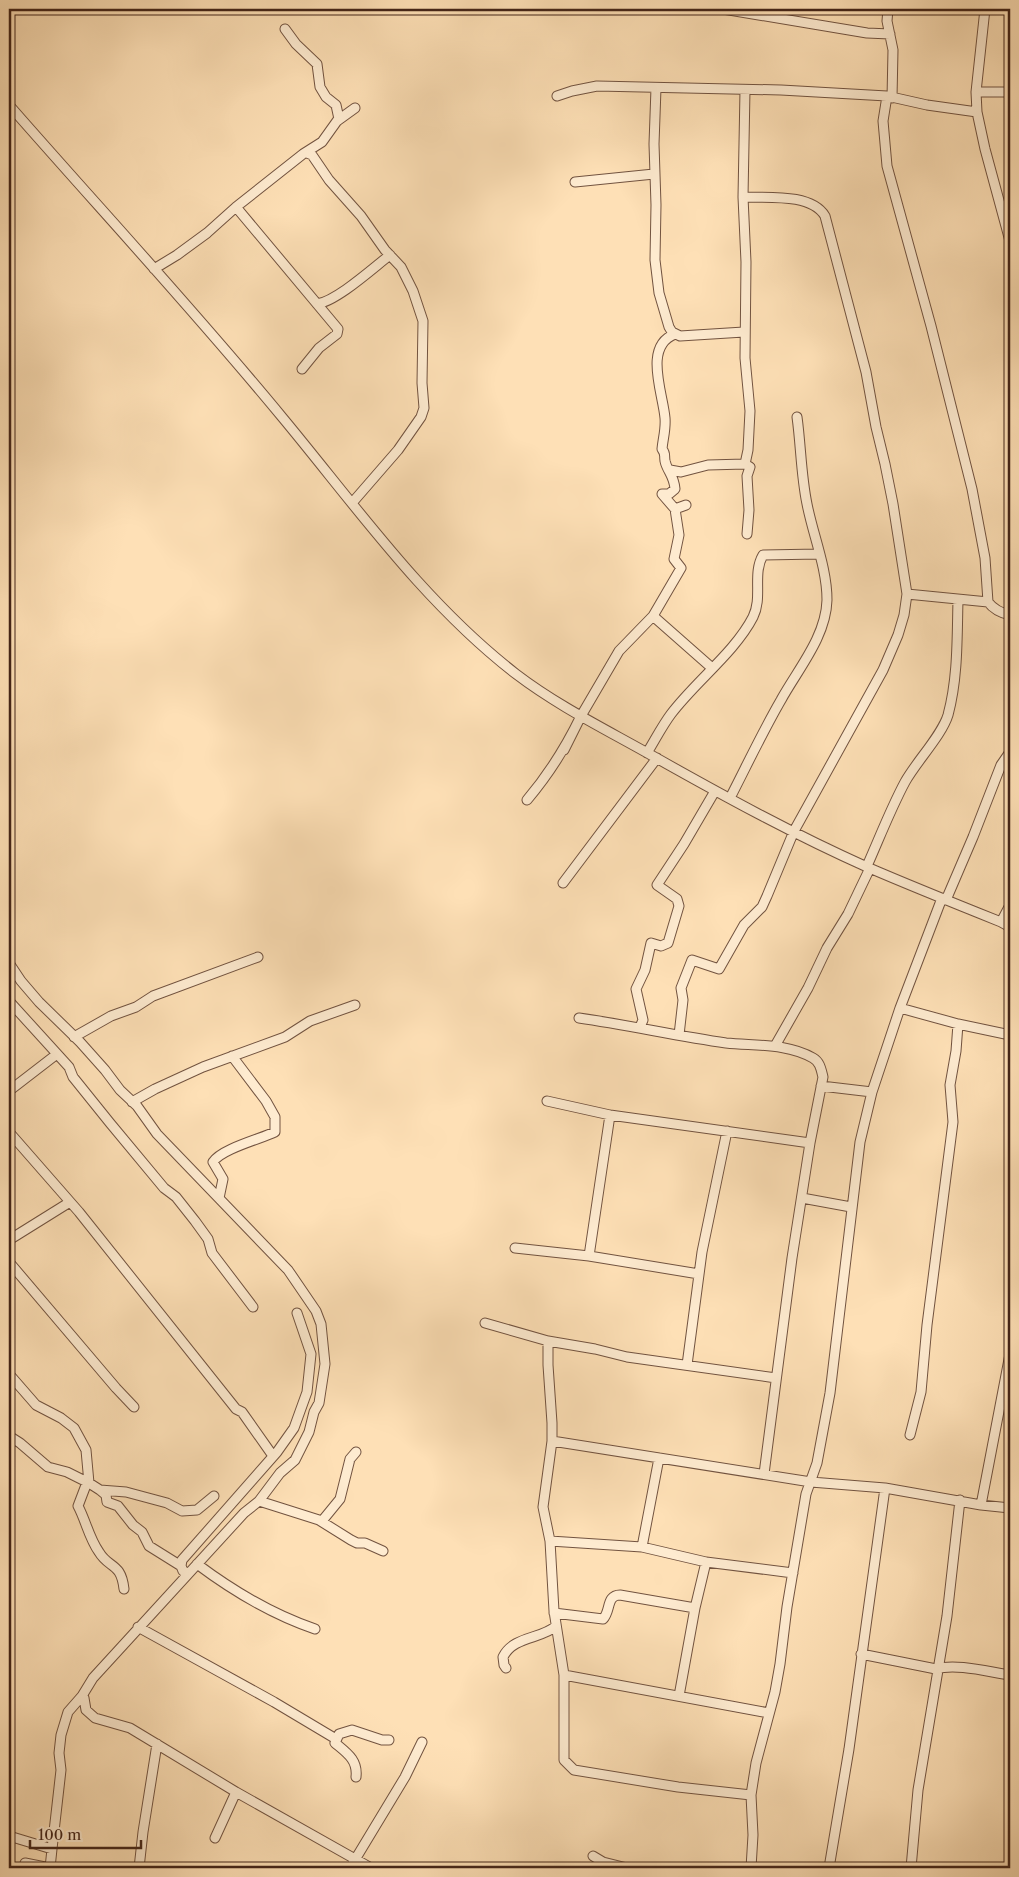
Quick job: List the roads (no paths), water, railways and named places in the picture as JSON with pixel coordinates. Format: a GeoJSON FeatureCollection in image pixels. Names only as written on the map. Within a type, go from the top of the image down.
{"type":"FeatureCollection","features":[{"type":"Feature","properties":{"kind":"street"},"geometry":{"type":"LineString","coordinates":[[723,9],[867,33],[890,34]]}},
{"type":"Feature","properties":{"kind":"street"},"geometry":{"type":"LineString","coordinates":[[888,9],[892,50],[890,97],[882,121],[887,166],[914,270],[923,295],[972,489],[985,558],[988,602],[1001,613],[1010,615]]}},
{"type":"Feature","properties":{"kind":"street"},"geometry":{"type":"LineString","coordinates":[[985,9],[976,92],[977,112],[1010,241]]}},
{"type":"Feature","properties":{"kind":"street"},"geometry":{"type":"LineString","coordinates":[[284,29],[296,44],[317,64],[320,87],[326,97],[336,106],[339,120]]}},
{"type":"Feature","properties":{"kind":"street"},"geometry":{"type":"LineString","coordinates":[[557,96],[597,86],[781,90],[890,97],[977,112]]}},
{"type":"Feature","properties":{"kind":"street"},"geometry":{"type":"LineString","coordinates":[[656,88],[655,260],[659,293],[669,327],[675,334],[680,336],[744,332]]}},
{"type":"Feature","properties":{"kind":"street"},"geometry":{"type":"LineString","coordinates":[[745,90],[743,197],[746,262],[744,332],[745,375],[750,411],[748,450],[745,464]]}},
{"type":"Feature","properties":{"kind":"street"},"geometry":{"type":"LineString","coordinates":[[976,92],[1010,92]]}},
{"type":"Feature","properties":{"kind":"street"},"geometry":{"type":"LineString","coordinates":[[9,105],[154,268],[276,410],[388,549],[429,595],[483,646],[518,675],[581,716],[715,791],[868,867],[1010,927]]}},
{"type":"Feature","properties":{"kind":"street"},"geometry":{"type":"LineString","coordinates":[[154,268],[177,255],[207,233],[236,207],[303,154],[322,142],[339,120],[355,108]]}},
{"type":"Feature","properties":{"kind":"street"},"geometry":{"type":"LineString","coordinates":[[307,153],[312,156],[329,180],[361,216],[402,269],[423,321],[422,383],[424,408],[418,423],[398,450],[352,503]]}},
{"type":"Feature","properties":{"kind":"street"},"geometry":{"type":"LineString","coordinates":[[575,182],[654,174]]}},
{"type":"Feature","properties":{"kind":"street"},"geometry":{"type":"LineString","coordinates":[[679,1035],[683,1000],[681,988],[692,960],[719,968],[744,925],[762,906],[794,831],[883,670],[898,635],[904,615],[907,594],[894,504],[876,427],[866,372],[825,216],[815,205],[796,199],[743,197]]}},
{"type":"Feature","properties":{"kind":"street"},"geometry":{"type":"LineString","coordinates":[[236,207],[338,328],[338,332],[320,348],[302,369]]}},
{"type":"Feature","properties":{"kind":"street"},"geometry":{"type":"LineString","coordinates":[[317,304],[336,296],[390,255]]}},
{"type":"Feature","properties":{"kind":"street"},"geometry":{"type":"LineString","coordinates":[[527,800],[564,750],[581,716],[619,651],[653,616],[681,568],[674,559],[679,535],[675,509],[662,494],[669,494],[674,489],[674,480],[665,462],[665,453],[662,449],[666,432],[656,361],[660,346],[667,337],[675,334]]}},
{"type":"Feature","properties":{"kind":"street"},"geometry":{"type":"LineString","coordinates":[[730,798],[780,700],[822,625],[827,601],[825,581],[802,475],[797,416]]}},
{"type":"Feature","properties":{"kind":"street"},"geometry":{"type":"LineString","coordinates":[[670,470],[681,472],[708,465],[745,464],[750,467],[747,476],[748,534]]}},
{"type":"Feature","properties":{"kind":"street"},"geometry":{"type":"LineString","coordinates":[[675,509],[686,505]]}},
{"type":"Feature","properties":{"kind":"street"},"geometry":{"type":"LineString","coordinates":[[647,753],[671,714],[727,652],[753,618],[758,601],[757,569],[763,555],[819,554]]}},
{"type":"Feature","properties":{"kind":"street"},"geometry":{"type":"LineString","coordinates":[[907,594],[988,602]]}},
{"type":"Feature","properties":{"kind":"street"},"geometry":{"type":"LineString","coordinates":[[775,1046],[808,988],[827,948],[848,914],[904,784],[944,726],[948,715],[955,669],[958,600]]}},
{"type":"Feature","properties":{"kind":"street"},"geometry":{"type":"LineString","coordinates":[[653,616],[712,668]]}},
{"type":"Feature","properties":{"kind":"street"},"geometry":{"type":"LineString","coordinates":[[751,1868],[753,1835],[751,1795],[758,1753],[770,1713],[780,1664],[806,1494],[822,1442],[830,1393],[860,1142],[872,1092],[900,1008],[944,899],[974,837],[1001,765],[1010,752]]}},
{"type":"Feature","properties":{"kind":"street"},"geometry":{"type":"LineString","coordinates":[[563,883],[657,758]]}},
{"type":"Feature","properties":{"kind":"street"},"geometry":{"type":"LineString","coordinates":[[640,1027],[643,1020],[636,989],[645,970],[651,943],[661,946],[668,943],[679,906],[677,899],[657,885],[715,791]]}},
{"type":"Feature","properties":{"kind":"street"},"geometry":{"type":"LineString","coordinates":[[1001,922],[1010,905]]}},
{"type":"Feature","properties":{"kind":"street"},"geometry":{"type":"LineString","coordinates":[[74,1037],[110,1016],[136,1007],[153,996],[258,956]]}},
{"type":"Feature","properties":{"kind":"street"},"geometry":{"type":"LineString","coordinates":[[9,963],[39,1002],[74,1037],[146,1117],[157,1134],[288,1270],[310,1300],[319,1318],[324,1342],[325,1364],[321,1398],[314,1412],[309,1432],[295,1460],[280,1473],[259,1501],[244,1513],[138,1627],[94,1678],[68,1712],[61,1735],[59,1753],[61,1770],[50,1868],[25,1863]]}},
{"type":"Feature","properties":{"kind":"street"},"geometry":{"type":"LineString","coordinates":[[9,1002],[69,1067],[73,1077],[110,1124],[164,1188],[176,1197],[196,1221],[208,1239],[212,1253],[253,1307]]}},
{"type":"Feature","properties":{"kind":"street"},"geometry":{"type":"LineString","coordinates":[[132,1102],[154,1089],[187,1074],[285,1037],[310,1021],[355,1004]]}},
{"type":"Feature","properties":{"kind":"street"},"geometry":{"type":"LineString","coordinates":[[900,1008],[958,1024],[1010,1035]]}},
{"type":"Feature","properties":{"kind":"street"},"geometry":{"type":"LineString","coordinates":[[579,1018],[728,1043],[775,1046],[814,1059],[822,1069],[823,1077],[810,1143],[792,1258],[764,1474]]}},
{"type":"Feature","properties":{"kind":"street"},"geometry":{"type":"LineString","coordinates":[[910,1435],[921,1392],[927,1325],[954,1122],[950,1085],[956,1051],[958,1024]]}},
{"type":"Feature","properties":{"kind":"street"},"geometry":{"type":"LineString","coordinates":[[9,1091],[57,1054]]}},
{"type":"Feature","properties":{"kind":"street"},"geometry":{"type":"LineString","coordinates":[[219,1198],[223,1178],[213,1162],[217,1156],[231,1148],[276,1132],[275,1117],[266,1101],[232,1056]]}},
{"type":"Feature","properties":{"kind":"street"},"geometry":{"type":"LineString","coordinates":[[821,1086],[872,1092]]}},
{"type":"Feature","properties":{"kind":"street"},"geometry":{"type":"LineString","coordinates":[[546,1101],[610,1115],[810,1143]]}},
{"type":"Feature","properties":{"kind":"street"},"geometry":{"type":"LineString","coordinates":[[589,1256],[610,1115]]}},
{"type":"Feature","properties":{"kind":"street"},"geometry":{"type":"LineString","coordinates":[[687,1365],[702,1252],[727,1131]]}},
{"type":"Feature","properties":{"kind":"street"},"geometry":{"type":"LineString","coordinates":[[9,1132],[70,1202],[236,1409],[242,1412],[273,1456]]}},
{"type":"Feature","properties":{"kind":"street"},"geometry":{"type":"LineString","coordinates":[[802,1198],[851,1207]]}},
{"type":"Feature","properties":{"kind":"street"},"geometry":{"type":"LineString","coordinates":[[9,1240],[70,1202]]}},
{"type":"Feature","properties":{"kind":"street"},"geometry":{"type":"LineString","coordinates":[[515,1248],[589,1256],[699,1274]]}},
{"type":"Feature","properties":{"kind":"street"},"geometry":{"type":"LineString","coordinates":[[9,1262],[134,1407]]}},
{"type":"Feature","properties":{"kind":"street"},"geometry":{"type":"LineString","coordinates":[[181,1566],[182,1560],[273,1456],[294,1428],[307,1392],[311,1354],[297,1313]]}},
{"type":"Feature","properties":{"kind":"street"},"geometry":{"type":"LineString","coordinates":[[485,1323],[548,1341],[574,1344],[627,1358],[776,1378]]}},
{"type":"Feature","properties":{"kind":"street"},"geometry":{"type":"LineString","coordinates":[[548,1341],[552,1441],[544,1497],[545,1519],[550,1541],[554,1613],[564,1675],[564,1760],[574,1770],[678,1787],[751,1795]]}},
{"type":"Feature","properties":{"kind":"street"},"geometry":{"type":"LineString","coordinates":[[981,1504],[1010,1354]]}},
{"type":"Feature","properties":{"kind":"street"},"geometry":{"type":"LineString","coordinates":[[9,1374],[36,1405],[61,1418],[74,1428],[86,1450],[90,1483]]}},
{"type":"Feature","properties":{"kind":"street"},"geometry":{"type":"LineString","coordinates":[[9,1436],[48,1467],[68,1472],[100,1490],[106,1495],[107,1502],[118,1506],[133,1525],[142,1532],[148,1546],[181,1566],[183,1571],[188,1573]]}},
{"type":"Feature","properties":{"kind":"street"},"geometry":{"type":"LineString","coordinates":[[552,1441],[811,1482],[885,1488],[1010,1508]]}},
{"type":"Feature","properties":{"kind":"street"},"geometry":{"type":"LineString","coordinates":[[322,1521],[340,1499],[350,1459],[356,1452]]}},
{"type":"Feature","properties":{"kind":"street"},"geometry":{"type":"LineString","coordinates":[[642,1547],[659,1458]]}},
{"type":"Feature","properties":{"kind":"street"},"geometry":{"type":"LineString","coordinates":[[90,1483],[86,1485],[78,1506],[88,1534],[100,1554],[117,1568],[123,1581],[124,1589]]}},
{"type":"Feature","properties":{"kind":"street"},"geometry":{"type":"LineString","coordinates":[[829,1868],[849,1749],[885,1488]]}},
{"type":"Feature","properties":{"kind":"street"},"geometry":{"type":"LineString","coordinates":[[100,1490],[126,1492],[167,1503],[182,1511],[197,1510],[214,1496]]}},
{"type":"Feature","properties":{"kind":"street"},"geometry":{"type":"LineString","coordinates":[[911,1868],[918,1790],[936,1669],[947,1616],[960,1500]]}},
{"type":"Feature","properties":{"kind":"street"},"geometry":{"type":"LineString","coordinates":[[259,1501],[322,1521],[357,1543],[365,1542],[383,1550]]}},
{"type":"Feature","properties":{"kind":"street"},"geometry":{"type":"LineString","coordinates":[[550,1541],[642,1547],[706,1562],[793,1573]]}},
{"type":"Feature","properties":{"kind":"street"},"geometry":{"type":"LineString","coordinates":[[679,1696],[695,1608],[706,1562]]}},
{"type":"Feature","properties":{"kind":"street"},"geometry":{"type":"LineString","coordinates":[[197,1564],[235,1592],[270,1611],[315,1629]]}},
{"type":"Feature","properties":{"kind":"street"},"geometry":{"type":"LineString","coordinates":[[554,1613],[603,1619],[607,1614],[611,1598],[615,1595],[695,1608]]}},
{"type":"Feature","properties":{"kind":"street"},"geometry":{"type":"LineString","coordinates":[[506,1668],[503,1657],[510,1648],[532,1635],[549,1631],[556,1626]]}},
{"type":"Feature","properties":{"kind":"street"},"geometry":{"type":"LineString","coordinates":[[138,1627],[274,1702],[336,1739]]}},
{"type":"Feature","properties":{"kind":"street"},"geometry":{"type":"LineString","coordinates":[[861,1654],[936,1669],[948,1667],[1010,1675]]}},
{"type":"Feature","properties":{"kind":"street"},"geometry":{"type":"LineString","coordinates":[[564,1675],[770,1713]]}},
{"type":"Feature","properties":{"kind":"street"},"geometry":{"type":"LineString","coordinates":[[82,1696],[86,1710],[90,1714],[102,1720],[130,1728],[236,1792],[371,1868]]}},
{"type":"Feature","properties":{"kind":"street"},"geometry":{"type":"LineString","coordinates":[[356,1777],[357,1768],[351,1757],[335,1743],[339,1734],[352,1730],[382,1740],[389,1740]]}},
{"type":"Feature","properties":{"kind":"street"},"geometry":{"type":"LineString","coordinates":[[350,1868],[405,1777],[422,1742]]}},
{"type":"Feature","properties":{"kind":"street"},"geometry":{"type":"LineString","coordinates":[[139,1868],[157,1744]]}},
{"type":"Feature","properties":{"kind":"street"},"geometry":{"type":"LineString","coordinates":[[215,1838],[236,1792]]}},
{"type":"Feature","properties":{"kind":"street"},"geometry":{"type":"LineString","coordinates":[[9,1836],[52,1849]]}},
{"type":"Feature","properties":{"kind":"street"},"geometry":{"type":"LineString","coordinates":[[593,1856],[603,1862],[627,1868]]}}]}
